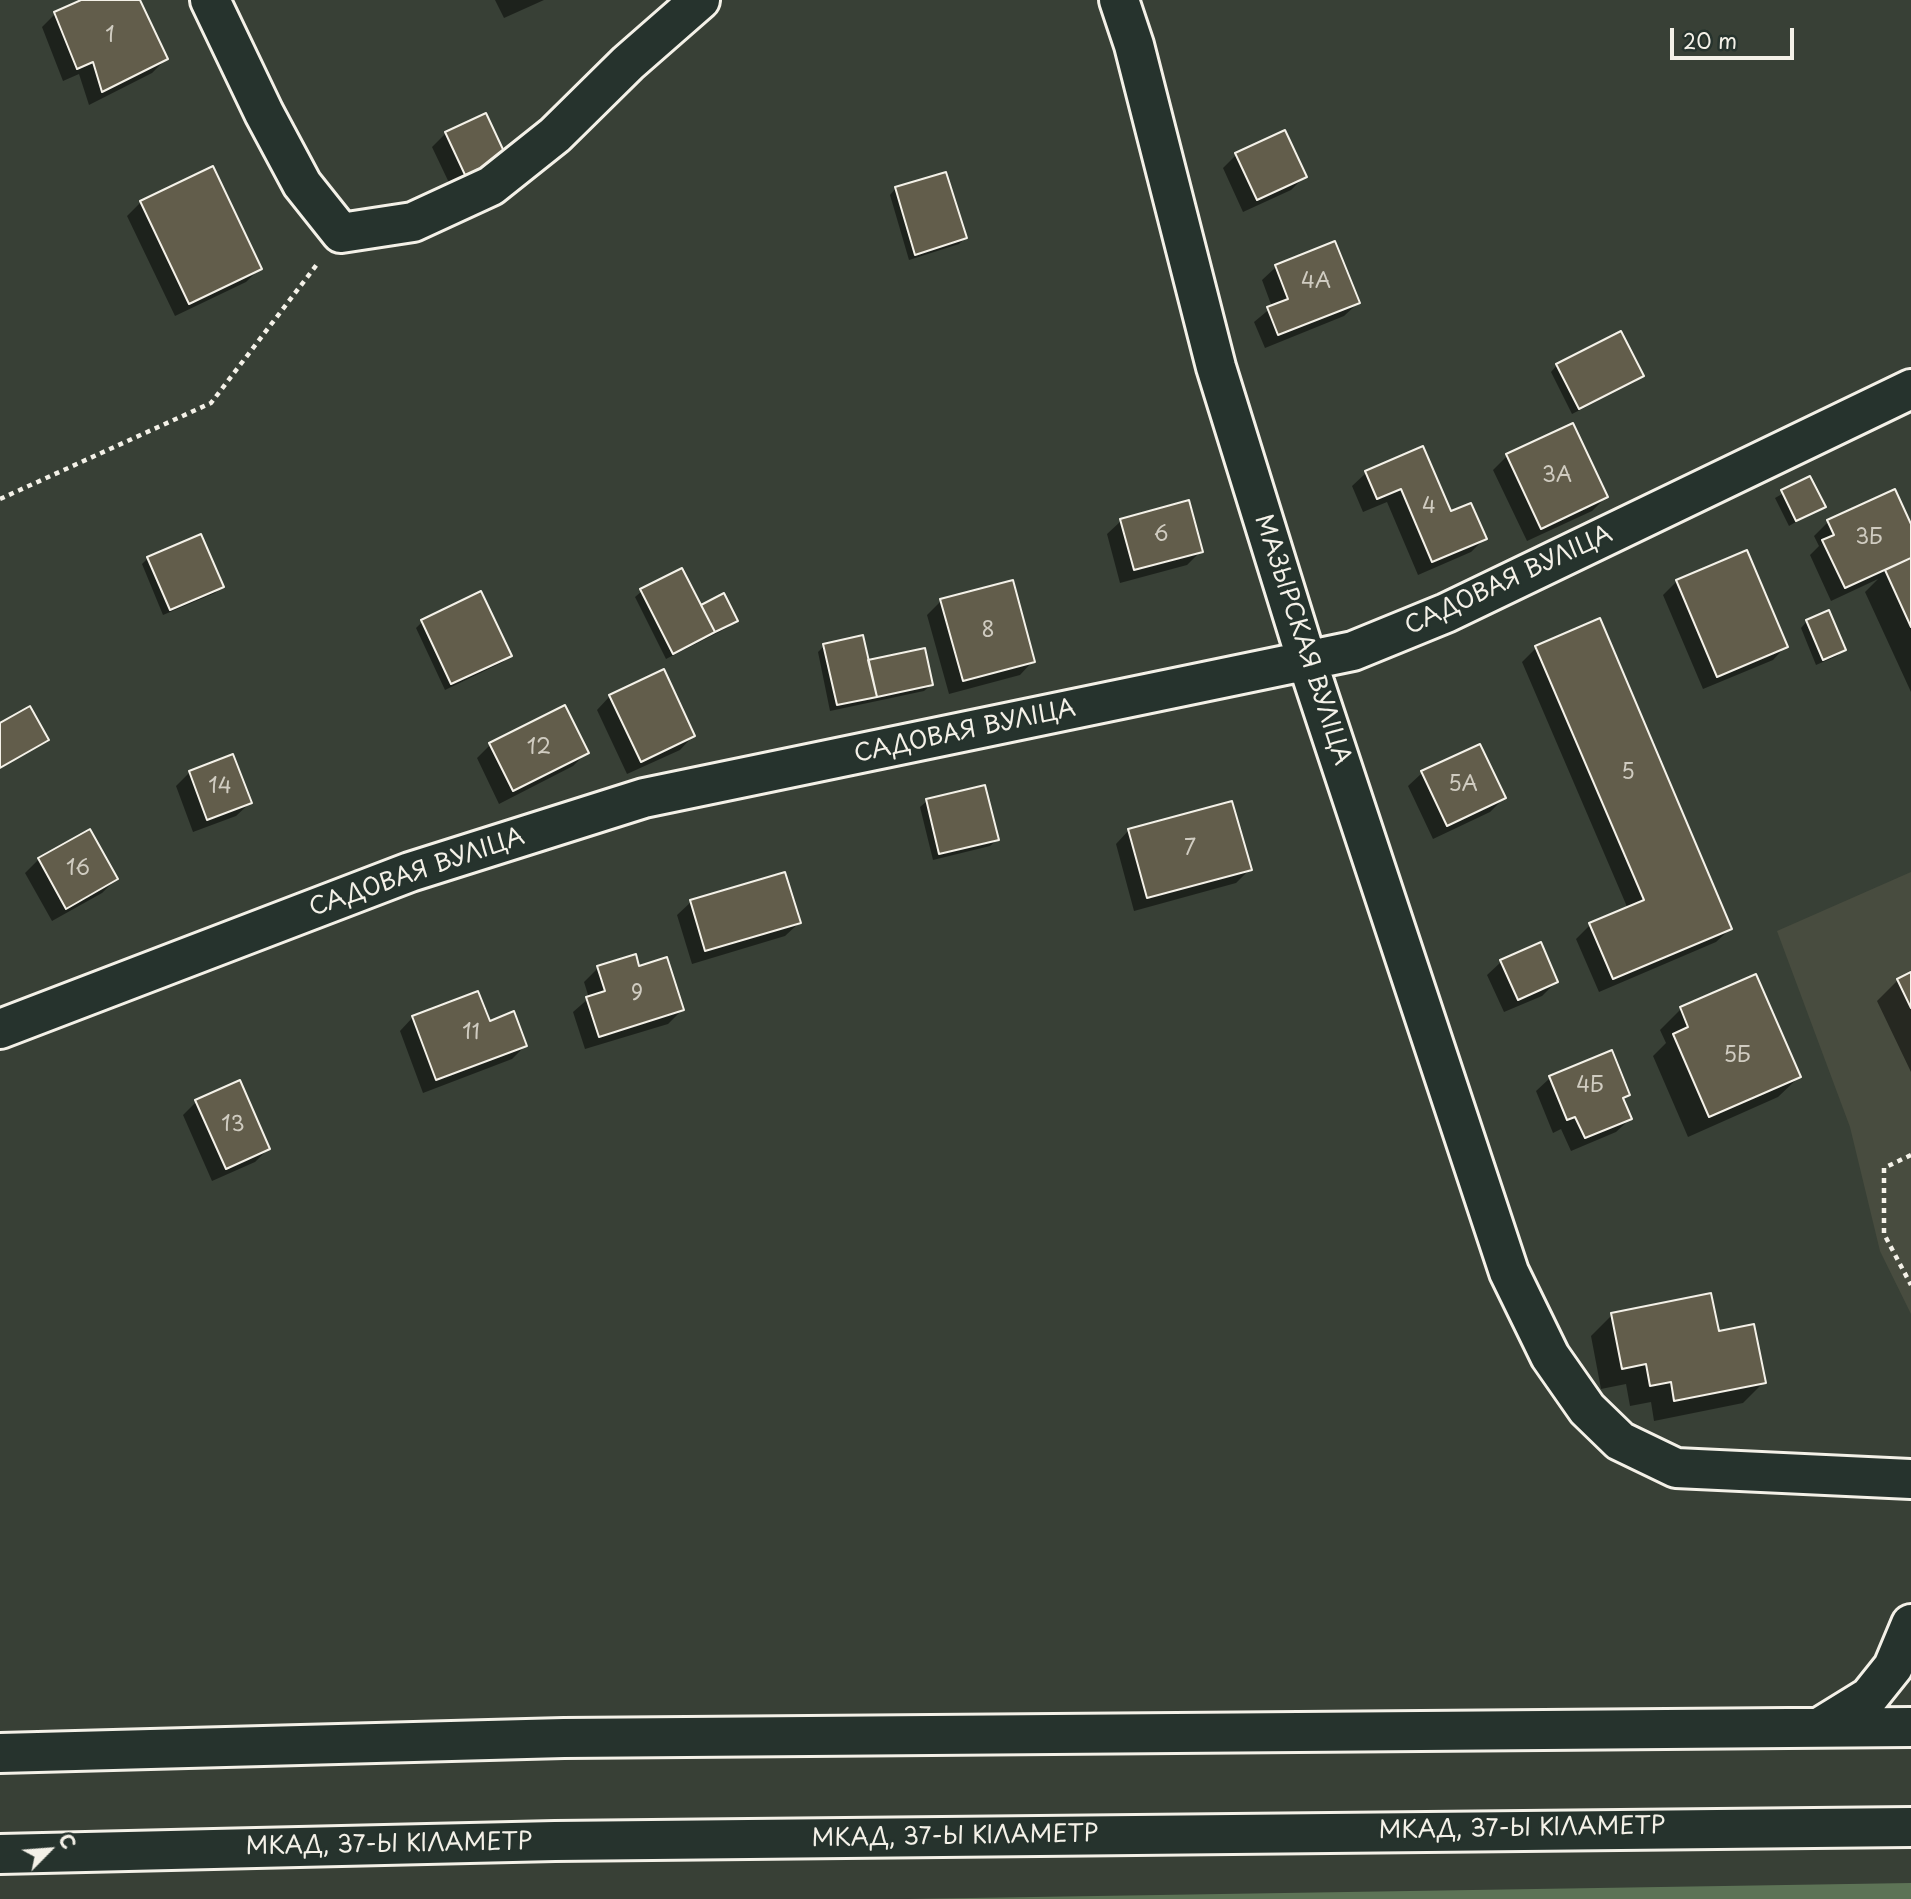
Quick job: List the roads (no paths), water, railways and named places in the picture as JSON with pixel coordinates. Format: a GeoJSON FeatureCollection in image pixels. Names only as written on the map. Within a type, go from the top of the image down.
{"type":"FeatureCollection","features":[{"type":"Feature","properties":{"kind":"main road"},"geometry":{"type":"LineString","coordinates":[[210,0],[264,113],[302,184],[341,233],[413,222],[491,186],[555,135],[628,63],[700,0]]}},
{"type":"Feature","properties":{"kind":"main road","name":"МАЗЫРСКАЯ ВУЛІЦА"},"geometry":{"type":"LineString","coordinates":[[1119,0],[1134,45],[1216,367],[1307,661],[1509,1272],[1550,1356],[1587,1409],[1620,1441],[1676,1468],[1911,1479]]}},
{"type":"Feature","properties":{"kind":"main road","name":"САДОВАЯ ВУЛІЦА"},"geometry":{"type":"LineString","coordinates":[[0,1029],[410,873],[644,798],[1353,651],[1446,613],[1911,389]]}},
{"type":"Feature","properties":{"kind":"main road"},"geometry":{"type":"LineString","coordinates":[[1822,1726],[1869,1697],[1893,1667],[1911,1624]]}},
{"type":"Feature","properties":{"kind":"main road"},"geometry":{"type":"LineString","coordinates":[[0,1753],[564,1738],[1911,1727]]}},
{"type":"Feature","properties":{"kind":"main road","name":"МКАД, 37-Ы КІЛАМЕТР"},"geometry":{"type":"LineString","coordinates":[[0,1854],[555,1841],[1825,1825],[1911,1827]]}}]}
